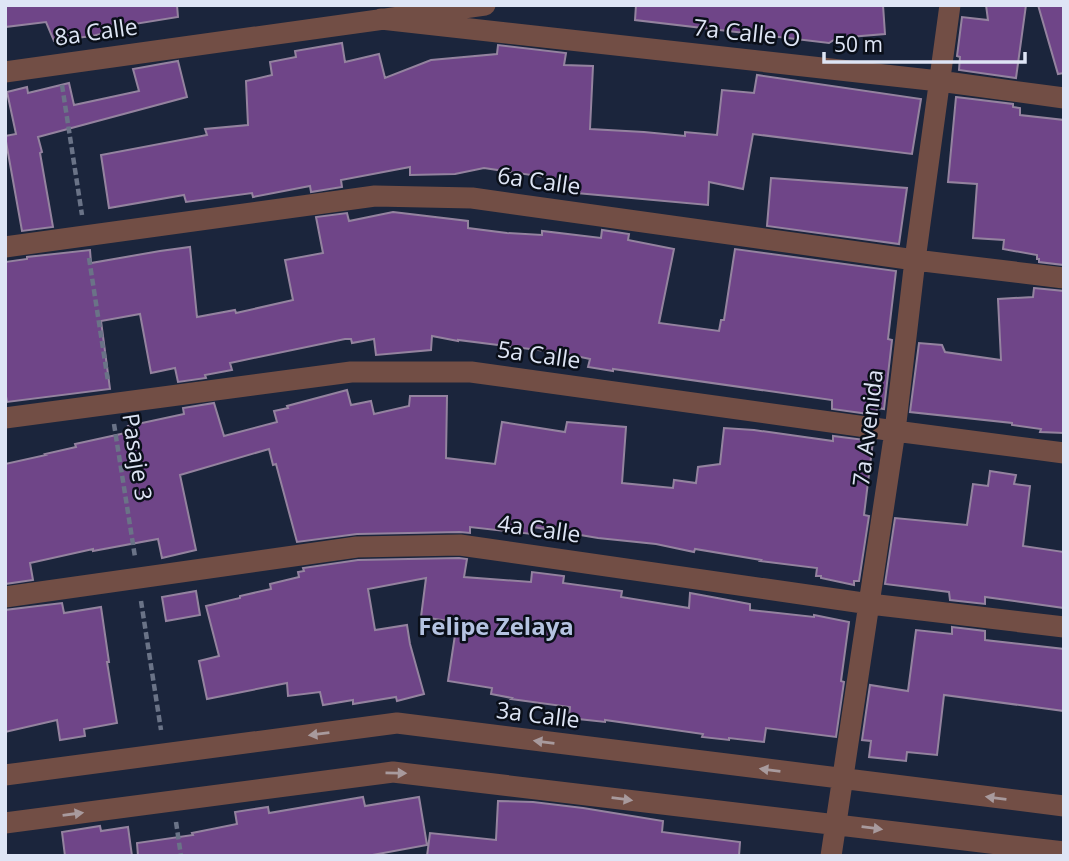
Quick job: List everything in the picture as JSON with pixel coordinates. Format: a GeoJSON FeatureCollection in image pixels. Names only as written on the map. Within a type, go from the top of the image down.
{"type":"FeatureCollection","features":[{"type":"Feature","properties":{"kind":"street","name":"8a Calle"},"geometry":{"type":"LineString","coordinates":[[5,72],[485,5]]}},
{"type":"Feature","properties":{"kind":"street","name":"7a Avenida"},"geometry":{"type":"LineString","coordinates":[[831,856],[895,431],[950,5]]}},
{"type":"Feature","properties":{"kind":"street","name":"7a Calle O"},"geometry":{"type":"LineString","coordinates":[[381,19],[939,81],[1064,98]]}},
{"type":"Feature","properties":{"kind":"street","name":"6a Calle"},"geometry":{"type":"LineString","coordinates":[[5,247],[375,196],[472,198],[915,260],[1064,278]]}},
{"type":"Feature","properties":{"kind":"street","name":"5a Calle"},"geometry":{"type":"LineString","coordinates":[[5,418],[351,372],[471,372],[1064,453]]}},
{"type":"Feature","properties":{"kind":"street","name":"4a Calle"},"geometry":{"type":"LineString","coordinates":[[5,597],[356,547],[460,545],[870,604],[1064,628]]}},
{"type":"Feature","properties":{"kind":"street","name":"3a Calle"},"geometry":{"type":"LineString","coordinates":[[5,775],[397,723],[1064,806]]}},
{"type":"Feature","properties":{"kind":"street"},"geometry":{"type":"LineString","coordinates":[[5,822],[393,772],[1064,852]]}},
{"type":"Feature","properties":{"kind":"path","name":"Pasaje 3"},"geometry":{"type":"LineString","coordinates":[[59,64],[165,754]]}},
{"type":"Feature","properties":{"kind":"path"},"geometry":{"type":"LineString","coordinates":[[172,801],[181,856]]}},
{"type":"Feature","properties":{"kind":"building"},"geometry":{"type":"Polygon","coordinates":[[[5,5],[177,5],[178,17],[128,25],[128,28],[92,36],[54,41],[46,22],[5,27],[5,5]]]}},
{"type":"Feature","properties":{"kind":"building"},"geometry":{"type":"Polygon","coordinates":[[[636,5],[883,5],[885,34],[837,38],[829,43],[635,20],[636,5]]]}},
{"type":"Feature","properties":{"kind":"building"},"geometry":{"type":"Polygon","coordinates":[[[986,5],[1026,5],[1016,78],[959,70],[960,57],[957,56],[962,17],[988,20],[986,5]]]}},
{"type":"Feature","properties":{"kind":"building"},"geometry":{"type":"Polygon","coordinates":[[[1038,5],[1064,5],[1064,73],[1058,74],[1038,5]]]}},
{"type":"Feature","properties":{"kind":"building"},"geometry":{"type":"Polygon","coordinates":[[[342,43],[345,62],[379,54],[385,78],[431,60],[497,54],[498,45],[566,53],[564,65],[593,66],[590,129],[685,136],[685,132],[717,135],[722,90],[754,93],[757,75],[921,99],[912,154],[753,134],[743,189],[709,182],[708,205],[549,189],[551,178],[484,168],[455,174],[410,175],[410,167],[341,180],[342,187],[311,192],[310,186],[253,197],[252,193],[186,202],[184,195],[109,208],[101,155],[207,135],[205,129],[248,125],[246,81],[272,75],[270,62],[296,57],[295,51],[342,43]]]}},
{"type":"Feature","properties":{"kind":"building"},"geometry":{"type":"Polygon","coordinates":[[[178,61],[187,97],[38,137],[53,227],[22,231],[5,136],[16,134],[7,92],[27,87],[28,93],[69,83],[74,105],[139,91],[133,69],[178,61]]]}},
{"type":"Feature","properties":{"kind":"building"},"geometry":{"type":"Polygon","coordinates":[[[956,97],[1013,104],[1013,107],[1020,108],[1020,115],[1064,120],[1064,265],[1039,262],[1037,255],[1003,249],[1004,240],[973,238],[977,184],[948,182],[956,97]]]}},
{"type":"Feature","properties":{"kind":"building"},"geometry":{"type":"Polygon","coordinates":[[[771,178],[907,188],[899,244],[767,226],[771,178]]]}},
{"type":"Feature","properties":{"kind":"building"},"geometry":{"type":"Polygon","coordinates":[[[393,212],[468,221],[468,228],[507,233],[542,235],[542,231],[601,238],[602,230],[629,234],[628,240],[674,249],[659,323],[719,331],[721,320],[724,320],[735,249],[896,271],[884,409],[877,408],[876,415],[832,409],[832,400],[588,367],[590,359],[562,353],[432,336],[431,350],[376,355],[374,339],[352,343],[351,339],[345,339],[230,363],[232,370],[205,375],[206,378],[178,382],[175,368],[151,373],[140,314],[101,321],[110,389],[7,402],[5,262],[90,250],[91,263],[190,247],[197,317],[235,310],[236,313],[293,300],[285,260],[323,253],[316,217],[347,213],[349,221],[393,212]]]}},
{"type":"Feature","properties":{"kind":"building"},"geometry":{"type":"Polygon","coordinates":[[[1034,288],[1064,291],[1064,433],[1040,432],[1041,429],[1012,423],[910,412],[919,343],[942,345],[945,352],[1001,360],[998,299],[1033,297],[1034,288]]]}},
{"type":"Feature","properties":{"kind":"building"},"geometry":{"type":"Polygon","coordinates":[[[347,390],[351,405],[371,401],[374,414],[409,406],[410,396],[447,396],[446,458],[495,464],[502,422],[565,432],[567,422],[626,427],[622,483],[673,488],[674,480],[696,483],[698,467],[720,464],[724,428],[833,441],[833,436],[873,441],[864,515],[869,516],[859,581],[854,581],[854,585],[821,578],[816,576],[817,568],[533,527],[532,534],[470,527],[470,533],[357,534],[297,542],[276,464],[273,465],[269,449],[180,475],[196,550],[162,558],[158,539],[93,549],[30,563],[33,580],[5,584],[5,464],[130,432],[128,426],[184,414],[183,408],[214,403],[224,436],[277,422],[274,411],[288,408],[287,406],[347,390]]]}},
{"type":"Feature","properties":{"kind":"building"},"geometry":{"type":"Polygon","coordinates":[[[990,471],[1016,475],[1014,484],[1030,486],[1023,546],[1064,552],[1064,608],[985,597],[985,604],[950,600],[949,592],[885,584],[895,518],[967,525],[973,484],[988,486],[990,471]]]}},
{"type":"Feature","properties":{"kind":"building"},"geometry":{"type":"Polygon","coordinates":[[[467,559],[464,577],[531,582],[532,572],[564,576],[563,583],[622,591],[621,597],[689,608],[690,593],[750,604],[750,610],[814,615],[849,622],[836,737],[766,728],[764,742],[729,740],[605,720],[569,718],[570,707],[511,699],[491,694],[492,688],[448,681],[457,622],[421,617],[426,578],[368,589],[375,630],[407,625],[424,694],[397,701],[396,697],[353,704],[353,700],[323,705],[320,692],[288,696],[287,683],[207,699],[199,661],[219,656],[206,606],[271,589],[270,584],[299,577],[298,572],[304,571],[303,568],[358,560],[467,559]]]}},
{"type":"Feature","properties":{"kind":"building"},"geometry":{"type":"Polygon","coordinates":[[[196,591],[200,615],[166,621],[162,597],[196,591]]]}},
{"type":"Feature","properties":{"kind":"building"},"geometry":{"type":"Polygon","coordinates":[[[62,603],[64,613],[101,607],[117,723],[84,729],[85,736],[60,740],[57,720],[5,732],[5,610],[62,603]]]}},
{"type":"Feature","properties":{"kind":"building"},"geometry":{"type":"Polygon","coordinates":[[[952,627],[985,631],[985,640],[1064,649],[1064,711],[944,695],[937,755],[907,752],[906,761],[869,757],[871,741],[862,740],[870,685],[908,691],[916,630],[952,634],[952,627]]]}},
{"type":"Feature","properties":{"kind":"building"},"geometry":{"type":"Polygon","coordinates":[[[363,797],[365,806],[419,797],[427,845],[367,856],[138,856],[137,843],[193,835],[192,833],[237,824],[235,812],[268,807],[269,813],[363,797]]]}},
{"type":"Feature","properties":{"kind":"building"},"geometry":{"type":"Polygon","coordinates":[[[498,801],[583,808],[663,821],[662,832],[740,842],[739,856],[427,856],[430,833],[496,840],[498,801]]]}},
{"type":"Feature","properties":{"kind":"building"},"geometry":{"type":"Polygon","coordinates":[[[100,826],[101,831],[128,827],[132,856],[65,856],[62,832],[100,826]]]}},
{"type":"Feature","properties":{"kind":"district","name":"Felipe Zelaya"},"geometry":{"type":"Point","coordinates":[496,627]}}]}
